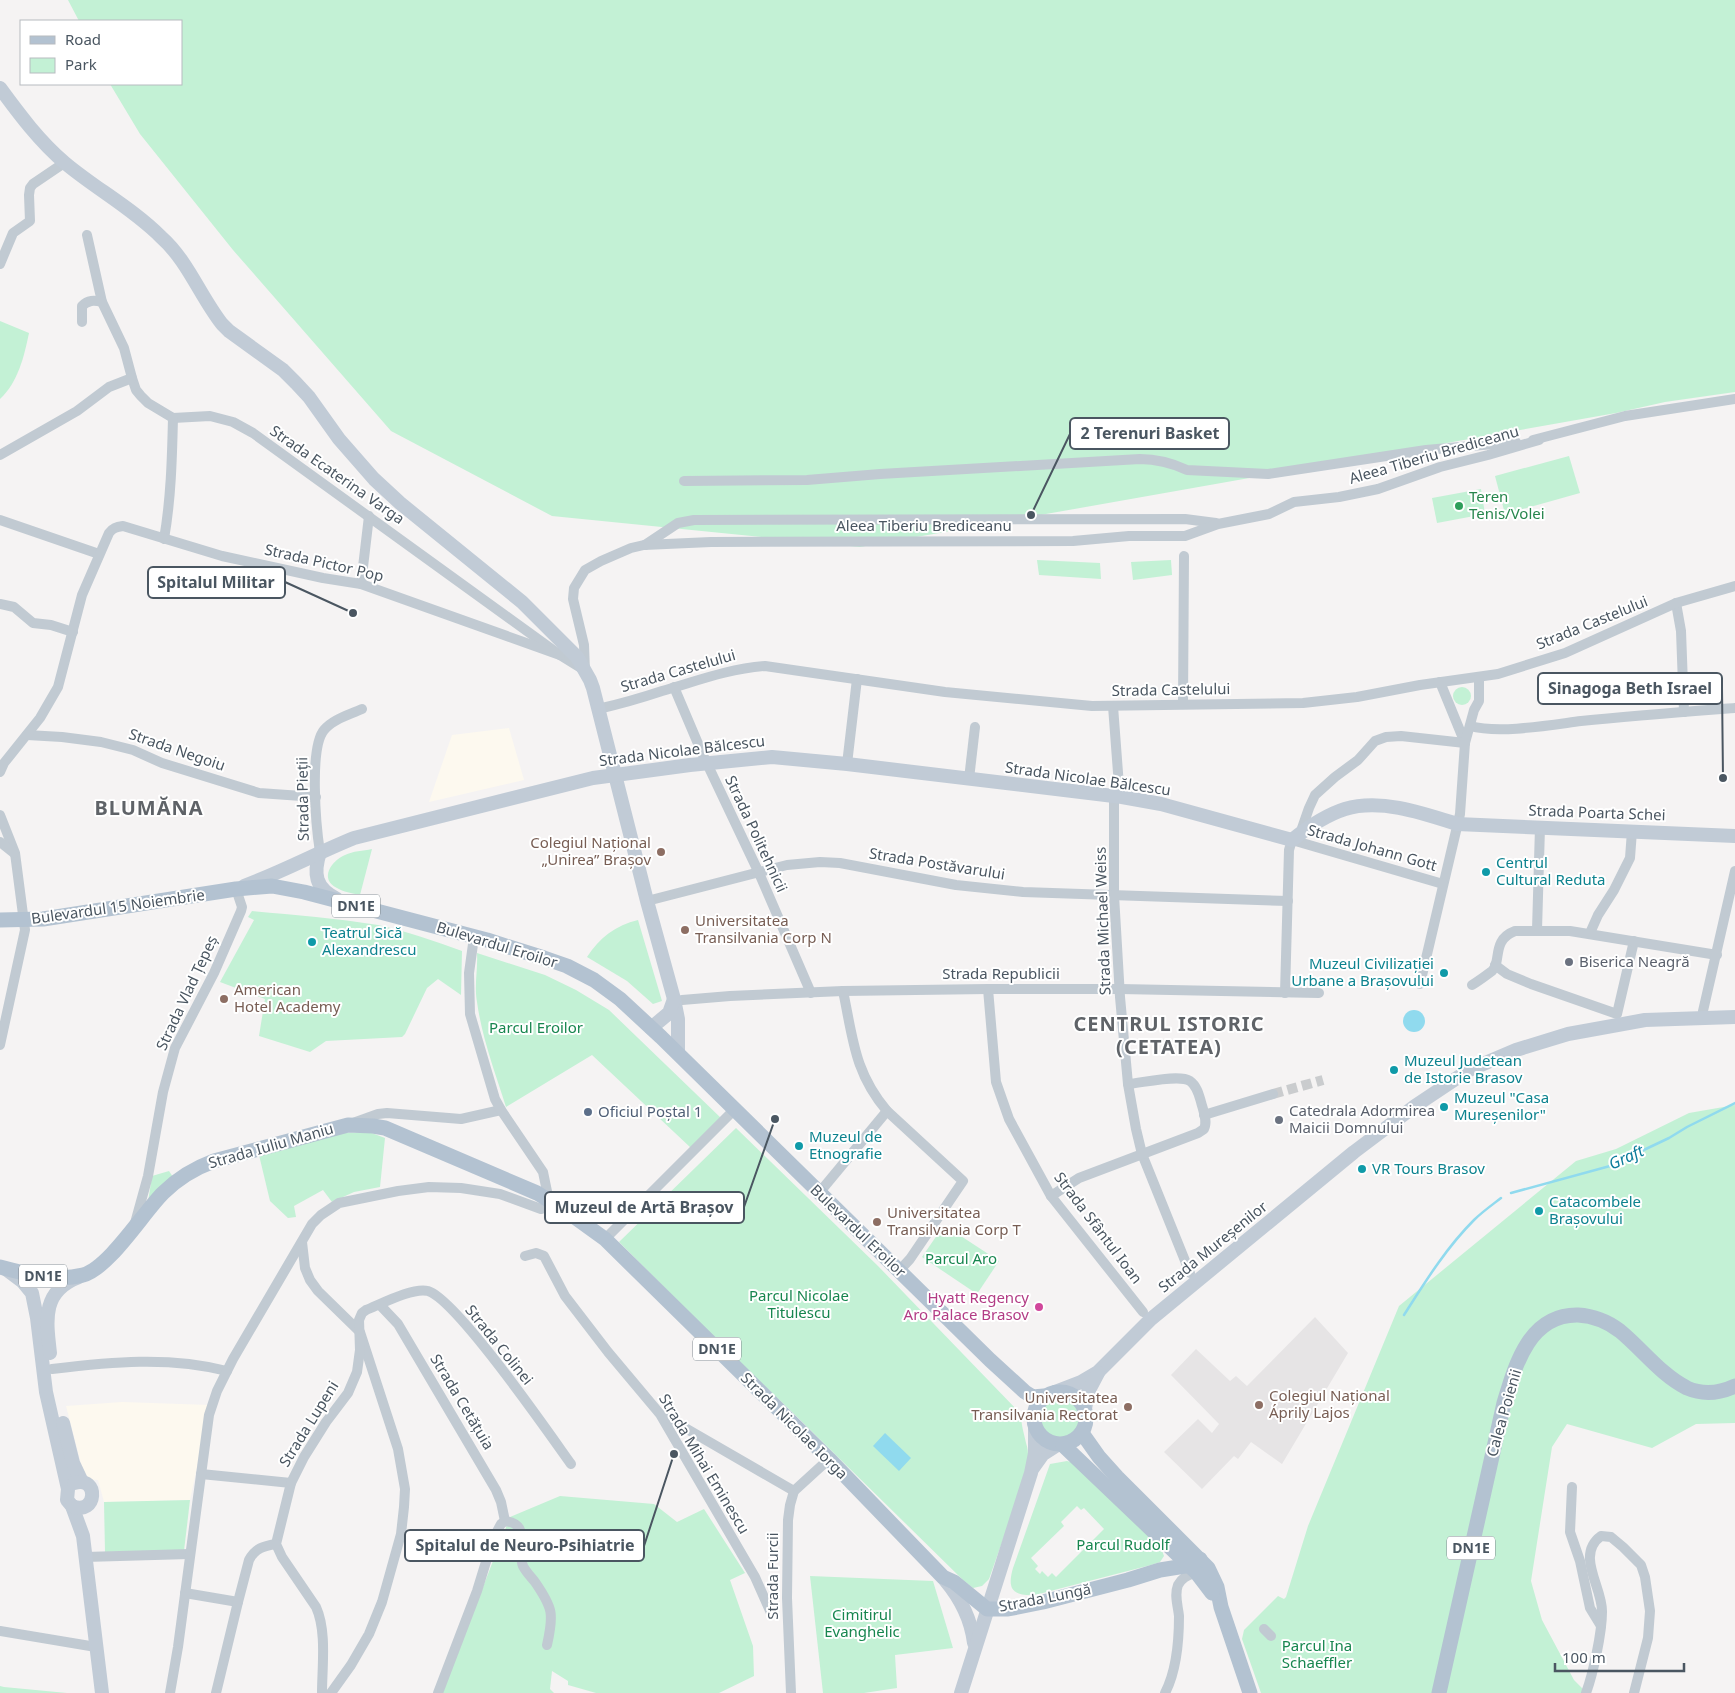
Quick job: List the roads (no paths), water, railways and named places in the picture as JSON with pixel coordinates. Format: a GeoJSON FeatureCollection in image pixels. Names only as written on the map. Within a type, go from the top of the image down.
{"type":"FeatureCollection","features":[{"type":"Feature","properties":{"kind":"main road","name":"Bulevardul Eroilor"},"geometry":{"type":"LineString","coordinates":[[236,889],[272,886],[304,892],[474,937],[544,958],[567,966],[594,980],[620,999],[678,1053],[734,1110],[1025,1392],[1033,1397],[1049,1394]]}},
{"type":"Feature","properties":{"kind":"main road","name":"Bulevardul 15 Noiembrie"},"geometry":{"type":"LineString","coordinates":[[0,920],[43,919],[236,889]]}},
{"type":"Feature","properties":{"kind":"main road","name":"Strada Iuliu Maniu"},"geometry":{"type":"LineString","coordinates":[[2,1268],[30,1275],[56,1277],[82,1275],[100,1266],[164,1192],[179,1179],[198,1167],[348,1124],[385,1128],[537,1193],[605,1238]]}},
{"type":"Feature","properties":{"kind":"main road","name":"Strada Nicolae Iorga"},"geometry":{"type":"LineString","coordinates":[[605,1238],[829,1459],[943,1577],[954,1582],[987,1609]]}},
{"type":"Feature","properties":{"kind":"main road","name":"Calea Poienii"},"geometry":{"type":"LineString","coordinates":[[1438,1693],[1504,1403],[1519,1358],[1529,1340],[1540,1327],[1562,1317],[1576,1315],[1600,1318],[1619,1330],[1664,1372],[1687,1388],[1704,1392],[1724,1391],[1735,1386]]}},
{"type":"Feature","properties":{"kind":"main road","name":"DN1E"},"geometry":{"type":"LineString","coordinates":[[1049,1394],[1070,1393],[1077,1397],[1086,1409]]}},
{"type":"Feature","properties":{"kind":"main road"},"geometry":{"type":"LineString","coordinates":[[1049,1394],[1039,1402],[1035,1410],[1035,1426],[1044,1438],[1060,1445],[1177,1546]]}},
{"type":"Feature","properties":{"kind":"main road"},"geometry":{"type":"LineString","coordinates":[[1060,1445],[1072,1442],[1082,1433],[1086,1426],[1086,1409]]}},
{"type":"Feature","properties":{"kind":"main road"},"geometry":{"type":"LineString","coordinates":[[1082,1433],[1099,1457],[1177,1546],[1195,1565],[1213,1576],[1221,1607],[1250,1693]]}},
{"type":"Feature","properties":{"kind":"main road"},"geometry":{"type":"LineString","coordinates":[[1160,1570],[1177,1546]]}},
{"type":"Feature","properties":{"kind":"main road","name":"Strada Lungă"},"geometry":{"type":"LineString","coordinates":[[987,1609],[1008,1609],[1043,1602],[1160,1570],[1195,1565]]}},
{"type":"Feature","properties":{"kind":"street"},"geometry":{"type":"LineString","coordinates":[[1,92],[64,163],[132,211],[163,238],[179,255],[222,324],[296,383],[309,397],[339,439],[374,479],[400,503],[515,596],[577,657],[590,680],[647,900],[678,1000],[678,1053]]}},
{"type":"Feature","properties":{"kind":"street"},"geometry":{"type":"LineString","coordinates":[[0,264],[13,233],[30,221],[30,188],[64,163]]}},
{"type":"Feature","properties":{"kind":"street"},"geometry":{"type":"LineString","coordinates":[[87,235],[102,302],[124,348],[136,390],[148,403],[173,418],[170,501],[164,539]]}},
{"type":"Feature","properties":{"kind":"street"},"geometry":{"type":"LineString","coordinates":[[82,322],[82,306],[86,302],[93,300],[102,302]]}},
{"type":"Feature","properties":{"kind":"street"},"geometry":{"type":"LineString","coordinates":[[0,455],[77,411],[109,387],[132,378]]}},
{"type":"Feature","properties":{"kind":"street"},"geometry":{"type":"LineString","coordinates":[[684,481],[807,480],[1140,458],[1177,465],[1187,470],[1268,474],[1426,450],[1539,440],[1625,416],[1735,399]]}},
{"type":"Feature","properties":{"kind":"street","name":"Strada Ecaterina Varga"},"geometry":{"type":"LineString","coordinates":[[173,418],[210,416],[233,422],[252,433],[560,655],[585,671]]}},
{"type":"Feature","properties":{"kind":"street","name":"Aleea Tiberiu Brediceanu"},"geometry":{"type":"LineString","coordinates":[[585,671],[584,646],[573,599],[576,583],[585,570],[630,548],[644,545],[711,542],[1073,541],[1129,536],[1185,536],[1218,524],[1269,514],[1294,502],[1339,497],[1378,489],[1440,467],[1539,440]]}},
{"type":"Feature","properties":{"kind":"street"},"geometry":{"type":"LineString","coordinates":[[361,584],[368,516]]}},
{"type":"Feature","properties":{"kind":"street"},"geometry":{"type":"LineString","coordinates":[[644,545],[678,523],[694,520],[1185,519],[1218,524]]}},
{"type":"Feature","properties":{"kind":"street"},"geometry":{"type":"LineString","coordinates":[[0,520],[99,554],[82,595],[58,687],[50,702],[27,735],[4,763],[0,772]]}},
{"type":"Feature","properties":{"kind":"street","name":"Strada Pictor Pop"},"geometry":{"type":"LineString","coordinates":[[99,554],[112,528],[123,526],[222,556],[361,584],[560,655]]}},
{"type":"Feature","properties":{"kind":"street"},"geometry":{"type":"LineString","coordinates":[[1183,704],[1184,556]]}},
{"type":"Feature","properties":{"kind":"street","name":"Strada Castelului"},"geometry":{"type":"LineString","coordinates":[[598,709],[674,688],[720,672],[764,666],[964,694],[1071,705],[1262,704],[1357,698],[1440,682],[1498,674],[1565,653],[1676,603],[1735,586]]}},
{"type":"Feature","properties":{"kind":"street"},"geometry":{"type":"LineString","coordinates":[[1676,603],[1681,631],[1684,712]]}},
{"type":"Feature","properties":{"kind":"street"},"geometry":{"type":"LineString","coordinates":[[0,604],[14,607],[33,623],[51,625],[73,632]]}},
{"type":"Feature","properties":{"kind":"street"},"geometry":{"type":"LineString","coordinates":[[1420,984],[1460,814],[1465,743],[1474,710],[1479,702],[1479,676]]}},
{"type":"Feature","properties":{"kind":"street"},"geometry":{"type":"LineString","coordinates":[[847,764],[857,679]]}},
{"type":"Feature","properties":{"kind":"street"},"geometry":{"type":"LineString","coordinates":[[1440,682],[1465,743]]}},
{"type":"Feature","properties":{"kind":"street","name":"Strada Politehnicii"},"geometry":{"type":"LineString","coordinates":[[674,688],[759,873],[810,993]]}},
{"type":"Feature","properties":{"kind":"street","name":"Strada Michael Weiss"},"geometry":{"type":"LineString","coordinates":[[1113,706],[1119,786],[1116,797],[1114,895],[1128,1084],[1142,1154],[1190,1273]]}},
{"type":"Feature","properties":{"kind":"street"},"geometry":{"type":"LineString","coordinates":[[1470,726],[1516,728],[1735,708]]}},
{"type":"Feature","properties":{"kind":"street","name":"Strada Pieții"},"geometry":{"type":"LineString","coordinates":[[320,852],[316,827],[317,744],[320,736],[330,724],[362,709]]}},
{"type":"Feature","properties":{"kind":"street"},"geometry":{"type":"LineString","coordinates":[[969,779],[975,727]]}},
{"type":"Feature","properties":{"kind":"street","name":"Strada Negoiu"},"geometry":{"type":"LineString","coordinates":[[27,735],[101,742],[133,750],[162,763],[259,793],[316,797]]}},
{"type":"Feature","properties":{"kind":"street"},"geometry":{"type":"LineString","coordinates":[[1285,993],[1289,850],[1315,795],[1358,760],[1375,742],[1386,737],[1401,736],[1465,743]]}},
{"type":"Feature","properties":{"kind":"street","name":"Strada Nicolae Bălcescu"},"geometry":{"type":"LineString","coordinates":[[236,889],[282,871],[354,838],[385,829],[439,818],[593,778],[707,763],[772,757],[847,764],[1116,797],[1161,804],[1296,837]]}},
{"type":"Feature","properties":{"kind":"street","name":"Strada Poarta Schei"},"geometry":{"type":"LineString","coordinates":[[1296,837],[1329,816],[1345,809],[1365,806],[1383,806],[1428,814],[1457,824],[1735,836]]}},
{"type":"Feature","properties":{"kind":"street"},"geometry":{"type":"LineString","coordinates":[[0,815],[2,829],[15,853],[25,930],[0,1045]]}},
{"type":"Feature","properties":{"kind":"street"},"geometry":{"type":"LineString","coordinates":[[1537,930],[1540,827]]}},
{"type":"Feature","properties":{"kind":"street"},"geometry":{"type":"LineString","coordinates":[[1590,933],[1630,858],[1632,831]]}},
{"type":"Feature","properties":{"kind":"street","name":"Strada Johann Gott"},"geometry":{"type":"LineString","coordinates":[[1296,837],[1443,884]]}},
{"type":"Feature","properties":{"kind":"street"},"geometry":{"type":"LineString","coordinates":[[0,842],[15,853]]}},
{"type":"Feature","properties":{"kind":"street"},"geometry":{"type":"LineString","coordinates":[[320,852],[316,871],[319,884],[329,895],[347,903]]}},
{"type":"Feature","properties":{"kind":"street","name":"Strada Postăvarului"},"geometry":{"type":"LineString","coordinates":[[647,900],[787,865],[840,863],[956,885],[1023,892],[1288,901]]}},
{"type":"Feature","properties":{"kind":"street"},"geometry":{"type":"LineString","coordinates":[[1703,1011],[1735,872]]}},
{"type":"Feature","properties":{"kind":"street","name":"Strada Vlad Țepeș"},"geometry":{"type":"LineString","coordinates":[[133,1228],[144,1191],[163,1092],[175,1048],[214,973],[241,911],[242,907],[236,889]]}},
{"type":"Feature","properties":{"kind":"street"},"geometry":{"type":"LineString","coordinates":[[1472,985],[1492,971],[1502,939],[1514,931],[1537,930],[1590,933],[1717,955]]}},
{"type":"Feature","properties":{"kind":"street"},"geometry":{"type":"LineString","coordinates":[[170,1693],[178,1647],[209,1415],[217,1391],[227,1371],[312,1224],[339,1202],[429,1187],[461,1188],[500,1194],[541,1209],[546,1207],[549,1201],[543,1172],[495,1099],[470,1014],[469,973],[474,937]]}},
{"type":"Feature","properties":{"kind":"street"},"geometry":{"type":"LineString","coordinates":[[1495,966],[1507,974],[1531,984],[1617,1014],[1634,942]]}},
{"type":"Feature","properties":{"kind":"street","name":"Strada Republicii"},"geometry":{"type":"LineString","coordinates":[[678,1000],[843,991],[988,989],[1120,989],[1319,993]]}},
{"type":"Feature","properties":{"kind":"street","name":"Strada Sfântul Ioan"},"geometry":{"type":"LineString","coordinates":[[988,989],[996,1082],[1001,1100],[1018,1139],[1051,1196],[1143,1312]]}},
{"type":"Feature","properties":{"kind":"street"},"geometry":{"type":"LineString","coordinates":[[843,991],[856,1056],[865,1078],[887,1111],[963,1181],[910,1259],[899,1271]]}},
{"type":"Feature","properties":{"kind":"street"},"geometry":{"type":"LineString","coordinates":[[651,1028],[669,1013],[678,1000]]}},
{"type":"Feature","properties":{"kind":"street","name":"Strada Mureșenilor"},"geometry":{"type":"LineString","coordinates":[[1049,1394],[1082,1382],[1098,1372],[1151,1319],[1354,1152],[1443,1086],[1469,1070],[1516,1050],[1568,1034],[1645,1020],[1735,1017]]}},
{"type":"Feature","properties":{"kind":"street"},"geometry":{"type":"LineString","coordinates":[[1051,1196],[1079,1178],[1202,1131],[1206,1125],[1198,1092],[1194,1084],[1189,1080],[1169,1079],[1128,1084]]}},
{"type":"Feature","properties":{"kind":"street"},"geometry":{"type":"LineString","coordinates":[[1204,1114],[1273,1094]]}},
{"type":"Feature","properties":{"kind":"street","name":"Strada Iuliu Maniu"},"geometry":{"type":"LineString","coordinates":[[348,1124],[387,1113],[461,1119],[501,1110]]}},
{"type":"Feature","properties":{"kind":"street"},"geometry":{"type":"LineString","coordinates":[[605,1238],[734,1110]]}},
{"type":"Feature","properties":{"kind":"street"},"geometry":{"type":"LineString","coordinates":[[819,1193],[887,1111]]}},
{"type":"Feature","properties":{"kind":"street"},"geometry":{"type":"LineString","coordinates":[[302,1240],[304,1268],[310,1280],[318,1291],[360,1332],[398,1449],[405,1489],[401,1534],[382,1602],[369,1634],[332,1693]]}},
{"type":"Feature","properties":{"kind":"street","name":"Strada Mihai Eminescu"},"geometry":{"type":"LineString","coordinates":[[524,1256],[536,1253],[544,1256],[565,1296],[608,1352],[660,1414],[755,1577],[771,1613]]}},
{"type":"Feature","properties":{"kind":"street"},"geometry":{"type":"LineString","coordinates":[[2,1268],[23,1282],[32,1293],[46,1392],[68,1489],[68,1500],[83,1536]]}},
{"type":"Feature","properties":{"kind":"street"},"geometry":{"type":"LineString","coordinates":[[72,1506],[79,1508],[86,1506],[92,1499],[92,1492],[89,1486],[82,1482],[73,1462],[64,1431],[52,1369],[48,1316],[49,1304],[58,1288],[82,1275]]}},
{"type":"Feature","properties":{"kind":"street","name":"Strada Colinei"},"geometry":{"type":"LineString","coordinates":[[380,1305],[417,1291],[427,1291],[436,1296],[472,1331],[572,1464]]}},
{"type":"Feature","properties":{"kind":"street","name":"Strada Lupeni"},"geometry":{"type":"LineString","coordinates":[[276,1544],[291,1483],[304,1456],[348,1393],[356,1372],[360,1332],[359,1320],[362,1313],[380,1305]]}},
{"type":"Feature","properties":{"kind":"street","name":"Strada Cetățuia"},"geometry":{"type":"LineString","coordinates":[[380,1305],[398,1324],[496,1490],[505,1521]]}},
{"type":"Feature","properties":{"kind":"street"},"geometry":{"type":"LineString","coordinates":[[52,1369],[152,1361],[197,1365],[227,1371]]}},
{"type":"Feature","properties":{"kind":"street","name":"Strada Mureșenilor"},"geometry":{"type":"LineString","coordinates":[[1086,1409],[1088,1392],[1098,1372]]}},
{"type":"Feature","properties":{"kind":"street"},"geometry":{"type":"LineString","coordinates":[[660,1414],[794,1491],[829,1459]]}},
{"type":"Feature","properties":{"kind":"street"},"geometry":{"type":"LineString","coordinates":[[987,1609],[1031,1473],[1035,1453],[1035,1426]]}},
{"type":"Feature","properties":{"kind":"street"},"geometry":{"type":"LineString","coordinates":[[1031,1473],[1039,1459],[1048,1450],[1060,1445]]}},
{"type":"Feature","properties":{"kind":"street","name":"Strada Lupeni"},"geometry":{"type":"LineString","coordinates":[[201,1474],[291,1483]]}},
{"type":"Feature","properties":{"kind":"street"},"geometry":{"type":"LineString","coordinates":[[68,1489],[72,1484],[82,1482]]}},
{"type":"Feature","properties":{"kind":"street"},"geometry":{"type":"LineString","coordinates":[[1572,1487],[1570,1532],[1580,1561],[1590,1608],[1601,1626]]}},
{"type":"Feature","properties":{"kind":"street","name":"Strada Furcii"},"geometry":{"type":"LineString","coordinates":[[791,1693],[787,1598],[788,1520],[794,1491]]}},
{"type":"Feature","properties":{"kind":"street"},"geometry":{"type":"LineString","coordinates":[[86,1506],[83,1536],[102,1693]]}},
{"type":"Feature","properties":{"kind":"street"},"geometry":{"type":"LineString","coordinates":[[438,1693],[477,1591],[493,1539],[501,1524],[505,1521],[512,1522],[519,1528],[522,1534],[524,1567],[544,1596],[551,1611],[551,1624],[546,1644]]}},
{"type":"Feature","properties":{"kind":"street"},"geometry":{"type":"LineString","coordinates":[[1586,1693],[1601,1626],[1602,1610],[1590,1558],[1592,1546],[1602,1536],[1611,1538],[1623,1547],[1640,1565],[1645,1577],[1650,1611],[1648,1638],[1634,1693]]}},
{"type":"Feature","properties":{"kind":"street"},"geometry":{"type":"LineString","coordinates":[[216,1693],[245,1572],[252,1555],[260,1548],[276,1544],[282,1557],[320,1614],[322,1693]]}},
{"type":"Feature","properties":{"kind":"street"},"geometry":{"type":"LineString","coordinates":[[85,1557],[189,1554]]}},
{"type":"Feature","properties":{"kind":"street"},"geometry":{"type":"LineString","coordinates":[[1165,1693],[1176,1660],[1179,1616],[1176,1595],[1178,1586],[1195,1565]]}},
{"type":"Feature","properties":{"kind":"street"},"geometry":{"type":"LineString","coordinates":[[943,1577],[959,1598],[970,1621],[974,1649]]}},
{"type":"Feature","properties":{"kind":"street"},"geometry":{"type":"LineString","coordinates":[[185,1593],[238,1602]]}},
{"type":"Feature","properties":{"kind":"street","name":"Strada Lungă"},"geometry":{"type":"LineString","coordinates":[[961,1693],[987,1609]]}},
{"type":"Feature","properties":{"kind":"street"},"geometry":{"type":"LineString","coordinates":[[0,1631],[96,1647]]}},
{"type":"Feature","properties":{"kind":"water"},"geometry":{"type":"Polygon","coordinates":[[[1414,1010],[1422,1013],[1425,1021],[1422,1029],[1414,1032],[1406,1029],[1403,1021],[1406,1013],[1414,1010]]]}},
{"type":"Feature","properties":{"kind":"water"},"geometry":{"type":"Polygon","coordinates":[[[885,1433],[911,1458],[899,1471],[873,1446],[885,1433]]]}},
{"type":"Feature","properties":{"kind":"waterway","name":"Graft"},"geometry":{"type":"LineString","coordinates":[[1511,1193],[1610,1166],[1669,1138],[1735,1103]]}},
{"type":"Feature","properties":{"kind":"waterway","name":"Graft"},"geometry":{"type":"LineString","coordinates":[[1404,1315],[1454,1242],[1477,1217],[1501,1198]]}},
{"type":"Feature","properties":{"kind":"tunnel"},"geometry":{"type":"LineString","coordinates":[[1273,1094],[1323,1080]]}},
{"type":"Feature","properties":{"kind":"place","name":"Teren Tenis/Volei"},"geometry":{"type":"Point","coordinates":[1459,506]}},
{"type":"Feature","properties":{"kind":"place","name":"2 Terenuri Basket"},"geometry":{"type":"Point","coordinates":[1031,515]}},
{"type":"Feature","properties":{"kind":"place","name":"Spitalul Militar"},"geometry":{"type":"Point","coordinates":[353,613]}},
{"type":"Feature","properties":{"kind":"place","name":"Sinagoga Beth Israel"},"geometry":{"type":"Point","coordinates":[1723,778]}},
{"type":"Feature","properties":{"kind":"place","name":"Colegiul Național „Unirea” Brașov"},"geometry":{"type":"Point","coordinates":[661,852]}},
{"type":"Feature","properties":{"kind":"place","name":"Centrul Cultural Reduta"},"geometry":{"type":"Point","coordinates":[1486,872]}},
{"type":"Feature","properties":{"kind":"place","name":"Universitatea Transilvania Corp N"},"geometry":{"type":"Point","coordinates":[685,930]}},
{"type":"Feature","properties":{"kind":"place","name":"Teatrul Sică Alexandrescu"},"geometry":{"type":"Point","coordinates":[312,942]}},
{"type":"Feature","properties":{"kind":"place","name":"Biserica Neagră"},"geometry":{"type":"Point","coordinates":[1569,962]}},
{"type":"Feature","properties":{"kind":"place","name":"Muzeul Civilizației Urbane a Brașovului"},"geometry":{"type":"Point","coordinates":[1444,973]}},
{"type":"Feature","properties":{"kind":"place","name":"American Hotel Academy"},"geometry":{"type":"Point","coordinates":[224,999]}},
{"type":"Feature","properties":{"kind":"place","name":"Muzeul Judetean de Istorie Brasov"},"geometry":{"type":"Point","coordinates":[1394,1070]}},
{"type":"Feature","properties":{"kind":"place","name":"Muzeul \"Casa Mureșenilor\""},"geometry":{"type":"Point","coordinates":[1444,1107]}},
{"type":"Feature","properties":{"kind":"place","name":"Oficiul Poștal 1"},"geometry":{"type":"Point","coordinates":[588,1112]}},
{"type":"Feature","properties":{"kind":"place","name":"Muzeul de Artă Brașov"},"geometry":{"type":"Point","coordinates":[775,1119]}},
{"type":"Feature","properties":{"kind":"place","name":"Catedrala Adormirea Maicii Domnului"},"geometry":{"type":"Point","coordinates":[1279,1120]}},
{"type":"Feature","properties":{"kind":"place","name":"Muzeul de Etnografie"},"geometry":{"type":"Point","coordinates":[799,1146]}},
{"type":"Feature","properties":{"kind":"place","name":"VR Tours Brasov"},"geometry":{"type":"Point","coordinates":[1362,1169]}},
{"type":"Feature","properties":{"kind":"place","name":"Catacombele Brașovului"},"geometry":{"type":"Point","coordinates":[1539,1211]}},
{"type":"Feature","properties":{"kind":"place","name":"Universitatea Transilvania Corp T"},"geometry":{"type":"Point","coordinates":[877,1222]}},
{"type":"Feature","properties":{"kind":"place","name":"Hyatt Regency Aro Palace Brasov"},"geometry":{"type":"Point","coordinates":[1039,1307]}},
{"type":"Feature","properties":{"kind":"place","name":"Colegiul Național Áprily Lajos"},"geometry":{"type":"Point","coordinates":[1259,1405]}},
{"type":"Feature","properties":{"kind":"place","name":"Universitatea Transilvania Rectorat"},"geometry":{"type":"Point","coordinates":[1128,1407]}},
{"type":"Feature","properties":{"kind":"place","name":"Spitalul de Neuro-Psihiatrie"},"geometry":{"type":"Point","coordinates":[674,1454]}},
{"type":"Feature","properties":{"kind":"district","name":"BLUMĂNA"},"geometry":{"type":"Point","coordinates":[149,808]}},
{"type":"Feature","properties":{"kind":"district","name":"CENTRUL ISTORIC (CETATEA)"},"geometry":{"type":"Point","coordinates":[1169,1036]}},
{"type":"Feature","properties":{"kind":"park label","name":"Parcul Eroilor"},"geometry":{"type":"Point","coordinates":[536,1028]}},
{"type":"Feature","properties":{"kind":"park label","name":"Parcul Aro"},"geometry":{"type":"Point","coordinates":[961,1259]}},
{"type":"Feature","properties":{"kind":"park label","name":"Parcul Nicolae Titulescu"},"geometry":{"type":"Point","coordinates":[799,1304]}},
{"type":"Feature","properties":{"kind":"park label","name":"Parcul Rudolf"},"geometry":{"type":"Point","coordinates":[1123,1545]}},
{"type":"Feature","properties":{"kind":"park label","name":"Cimitirul Evanghelic"},"geometry":{"type":"Point","coordinates":[862,1624]}},
{"type":"Feature","properties":{"kind":"park label","name":"Parcul Ina Schaeffler"},"geometry":{"type":"Point","coordinates":[1317,1654]}}]}
